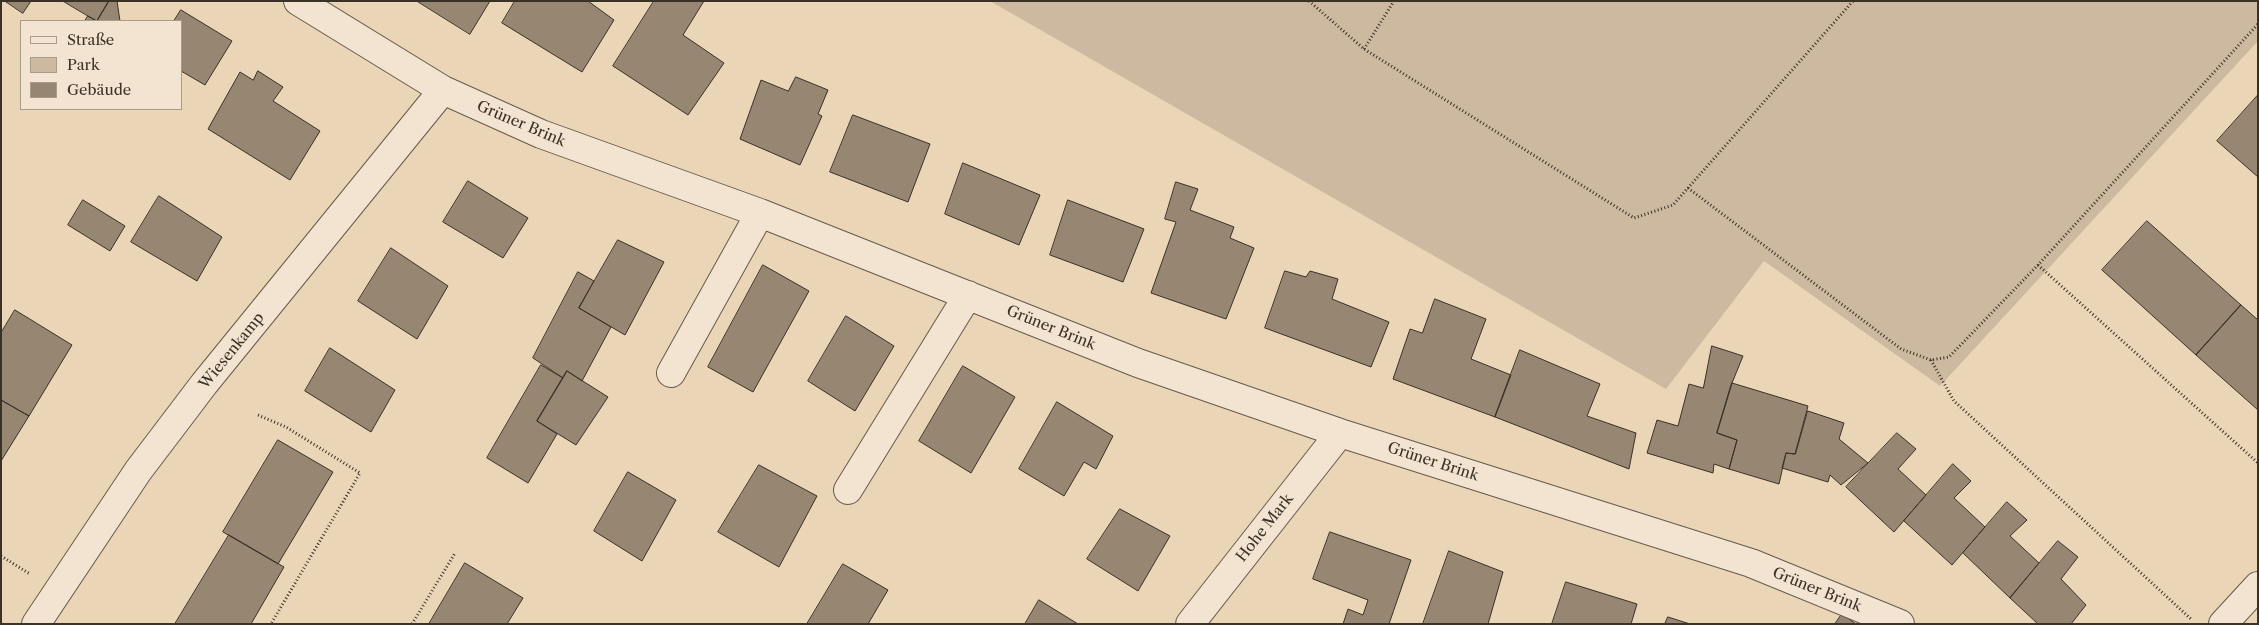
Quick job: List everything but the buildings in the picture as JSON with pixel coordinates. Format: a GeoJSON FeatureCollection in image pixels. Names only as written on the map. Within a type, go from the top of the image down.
{"type":"FeatureCollection","features":[{"type":"Feature","properties":{"kind":"street","name":"Grüner Brink"},"geometry":{"type":"LineString","coordinates":[[298,1],[443,90],[541,134],[760,213],[1138,363],[1340,433],[1751,563],[1900,624]]}},
{"type":"Feature","properties":{"kind":"street","name":"Wiesenkamp"},"geometry":{"type":"LineString","coordinates":[[36,624],[138,471],[204,384],[443,90]]}},
{"type":"Feature","properties":{"kind":"street"},"geometry":{"type":"LineString","coordinates":[[671,373],[760,213]]}},
{"type":"Feature","properties":{"kind":"street"},"geometry":{"type":"LineString","coordinates":[[848,490],[968,295]]}},
{"type":"Feature","properties":{"kind":"street","name":"Hohe Mark"},"geometry":{"type":"LineString","coordinates":[[1190,624],[1340,433]]}},
{"type":"Feature","properties":{"kind":"street"},"geometry":{"type":"LineString","coordinates":[[2223,624],[2258,586]]}},
{"type":"Feature","properties":{"kind":"path"},"geometry":{"type":"LineString","coordinates":[[1309,1],[1364,49],[1634,218],[1673,205],[1853,1]]}},
{"type":"Feature","properties":{"kind":"path"},"geometry":{"type":"LineString","coordinates":[[1364,49],[1394,1]]}},
{"type":"Feature","properties":{"kind":"path"},"geometry":{"type":"LineString","coordinates":[[1688,188],[1900,349],[1931,360],[1949,357],[2038,265],[2258,24]]}},
{"type":"Feature","properties":{"kind":"path"},"geometry":{"type":"LineString","coordinates":[[2038,265],[2258,463]]}},
{"type":"Feature","properties":{"kind":"path"},"geometry":{"type":"LineString","coordinates":[[1931,360],[1954,401],[2196,624]]}},
{"type":"Feature","properties":{"kind":"path"},"geometry":{"type":"LineString","coordinates":[[258,415],[286,427],[360,473],[271,624]]}},
{"type":"Feature","properties":{"kind":"path"},"geometry":{"type":"LineString","coordinates":[[412,624],[455,553]]}},
{"type":"Feature","properties":{"kind":"green space"},"geometry":{"type":"Polygon","coordinates":[[[990,1],[2258,1],[2258,41],[1940,386],[1764,261],[1666,389],[990,1]]]}}]}
